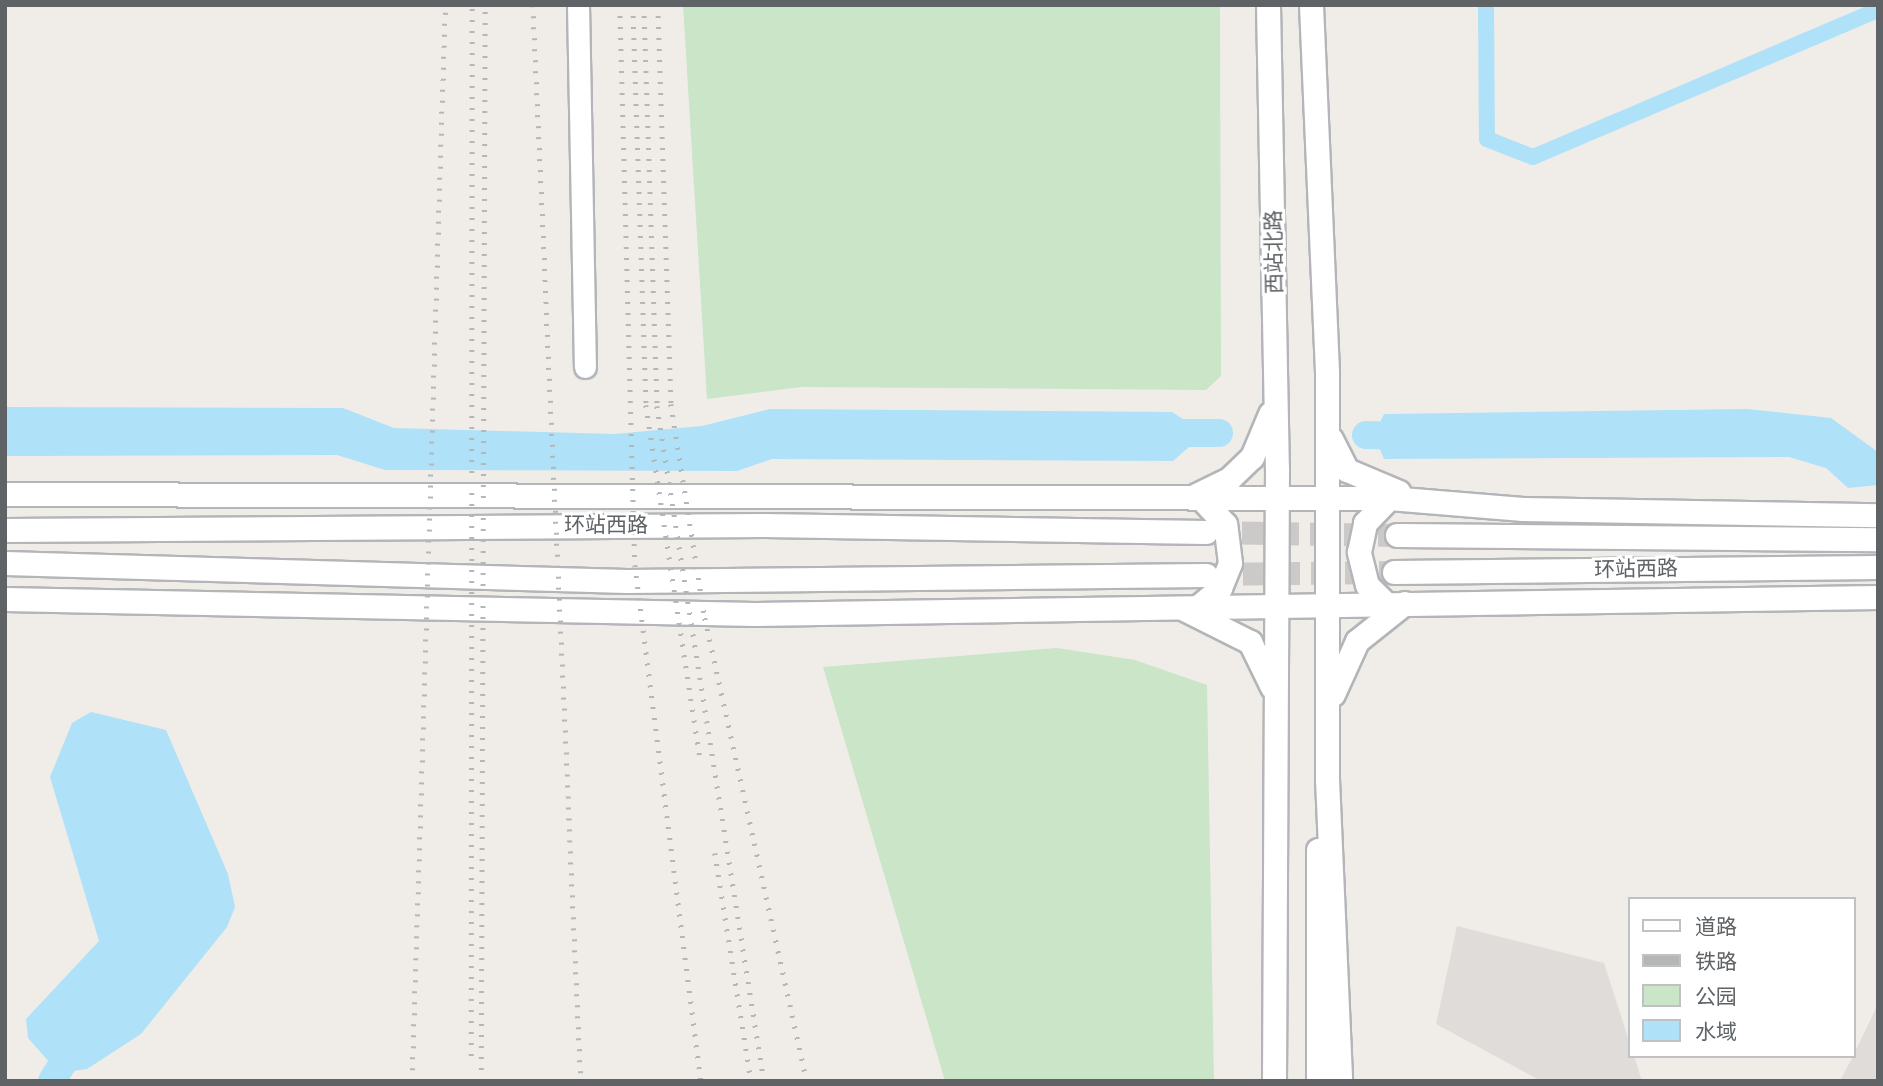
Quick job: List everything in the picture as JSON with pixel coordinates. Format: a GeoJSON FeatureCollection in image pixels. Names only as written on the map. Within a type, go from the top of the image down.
{"type":"FeatureCollection","features":[{"type":"Feature","properties":{"kind":"main road","name":"西站北路"},"geometry":{"type":"LineString","coordinates":[[1268,5],[1277,385],[1277,709]]}},
{"type":"Feature","properties":{"kind":"main road"},"geometry":{"type":"LineString","coordinates":[[1311,5],[1327,402],[1327,779],[1340,1081]]}},
{"type":"Feature","properties":{"kind":"main road"},"geometry":{"type":"LineString","coordinates":[[1192,499],[1223,483],[1252,457],[1277,385]]}},
{"type":"Feature","properties":{"kind":"main road"},"geometry":{"type":"LineString","coordinates":[[1327,402],[1342,464],[1420,503]]}},
{"type":"Feature","properties":{"kind":"main road"},"geometry":{"type":"LineString","coordinates":[[10,497],[1389,498],[1420,503],[1878,515]]}},
{"type":"Feature","properties":{"kind":"main road"},"geometry":{"type":"LineString","coordinates":[[1389,498],[1365,523],[1359,552],[1367,585],[1395,603]]}},
{"type":"Feature","properties":{"kind":"main road"},"geometry":{"type":"LineString","coordinates":[[1192,499],[1225,524],[1230,563],[1220,588],[1200,605]]}},
{"type":"Feature","properties":{"kind":"main road","name":"环站西路"},"geometry":{"type":"LineString","coordinates":[[5,530],[709,525],[1206,532]]}},
{"type":"Feature","properties":{"kind":"main road","name":"环站西路"},"geometry":{"type":"LineString","coordinates":[[1397,535],[1878,539]]}},
{"type":"Feature","properties":{"kind":"main road"},"geometry":{"type":"LineString","coordinates":[[5,563],[640,581],[1206,575]]}},
{"type":"Feature","properties":{"kind":"main road","name":"环站西路"},"geometry":{"type":"LineString","coordinates":[[1394,572],[1878,567]]}},
{"type":"Feature","properties":{"kind":"main road"},"geometry":{"type":"LineString","coordinates":[[9,600],[755,614],[1170,605],[1878,597]]}},
{"type":"Feature","properties":{"kind":"main road"},"geometry":{"type":"LineString","coordinates":[[1327,721],[1348,655],[1395,603]]}},
{"type":"Feature","properties":{"kind":"main road"},"geometry":{"type":"LineString","coordinates":[[1170,605],[1222,623],[1250,642],[1269,675],[1277,709],[1274,1081]]}},
{"type":"Feature","properties":{"kind":"main road"},"geometry":{"type":"LineString","coordinates":[[1318,1081],[1315,878],[1327,779]]}},
{"type":"Feature","properties":{"kind":"main road"},"geometry":{"type":"LineString","coordinates":[[1264,1081],[1276,1015]]}},
{"type":"Feature","properties":{"kind":"street"},"geometry":{"type":"LineString","coordinates":[[578,5],[585,367]]}},
{"type":"Feature","properties":{"kind":"shaded area"},"geometry":{"type":"Polygon","coordinates":[[[1457,926],[1604,963],[1628,1038],[1628,1058],[1635,1058],[1642,1081],[1541,1081],[1436,1024],[1457,926]]]}},
{"type":"Feature","properties":{"kind":"shaded area"},"geometry":{"type":"Polygon","coordinates":[[[1878,1004],[1878,1081],[1840,1081],[1852,1058],[1855,1058],[1855,1052],[1878,1004]]]}},
{"type":"Feature","properties":{"kind":"green space"},"geometry":{"type":"Polygon","coordinates":[[[683,5],[1220,5],[1221,376],[1206,390],[801,387],[707,399],[683,5]]]}},
{"type":"Feature","properties":{"kind":"green space"},"geometry":{"type":"Polygon","coordinates":[[[1057,648],[1135,660],[1207,685],[1214,1081],[945,1081],[823,667],[1057,648]]]}},
{"type":"Feature","properties":{"kind":"water"},"geometry":{"type":"Polygon","coordinates":[[[5,407],[343,408],[394,428],[614,434],[702,426],[770,409],[1172,412],[1205,433],[1173,461],[772,459],[737,471],[385,470],[337,455],[5,456],[5,407]]]}},
{"type":"Feature","properties":{"kind":"water"},"geometry":{"type":"Polygon","coordinates":[[[1748,409],[1831,418],[1878,452],[1878,485],[1848,488],[1826,468],[1789,457],[1384,459],[1374,435],[1384,414],[1748,409]]]}},
{"type":"Feature","properties":{"kind":"water"},"geometry":{"type":"Polygon","coordinates":[[[91,712],[166,730],[228,874],[235,907],[227,927],[141,1034],[87,1069],[59,1073],[28,1038],[26,1019],[99,941],[50,777],[72,723],[91,712]]]}},
{"type":"Feature","properties":{"kind":"waterway"},"geometry":{"type":"LineString","coordinates":[[1486,5],[1487,139],[1533,157],[1878,10]]}},
{"type":"Feature","properties":{"kind":"waterway"},"geometry":{"type":"LineString","coordinates":[[1166,433],[1219,433]]}},
{"type":"Feature","properties":{"kind":"waterway"},"geometry":{"type":"LineString","coordinates":[[1366,435],[1413,436]]}},
{"type":"Feature","properties":{"kind":"waterway"},"geometry":{"type":"LineString","coordinates":[[52,1081],[77,1040]]}},
{"type":"Feature","properties":{"kind":"tunnel"},"geometry":{"type":"LineString","coordinates":[[1208,532],[1397,535]]}},
{"type":"Feature","properties":{"kind":"tunnel"},"geometry":{"type":"LineString","coordinates":[[1209,574],[1394,572]]}},
{"type":"Feature","properties":{"kind":"railway"},"geometry":{"type":"LineString","coordinates":[[412,1081],[445,5]]}},
{"type":"Feature","properties":{"kind":"railway"},"geometry":{"type":"LineString","coordinates":[[471,1056],[472,5]]}},
{"type":"Feature","properties":{"kind":"railway"},"geometry":{"type":"LineString","coordinates":[[481,1081],[485,5]]}},
{"type":"Feature","properties":{"kind":"railway"},"geometry":{"type":"LineString","coordinates":[[533,5],[581,1081]]}},
{"type":"Feature","properties":{"kind":"railway"},"geometry":{"type":"LineString","coordinates":[[620,5],[635,565],[701,1081]]}},
{"type":"Feature","properties":{"kind":"railway"},"geometry":{"type":"LineString","coordinates":[[633,5],[646,405],[700,759]]}},
{"type":"Feature","properties":{"kind":"railway"},"geometry":{"type":"LineString","coordinates":[[644,5],[657,406],[764,1081]]}},
{"type":"Feature","properties":{"kind":"railway"},"geometry":{"type":"LineString","coordinates":[[658,5],[671,404],[705,618],[807,1081]]}},
{"type":"Feature","properties":{"kind":"railway"},"geometry":{"type":"LineString","coordinates":[[715,853],[751,1081]]}}]}
